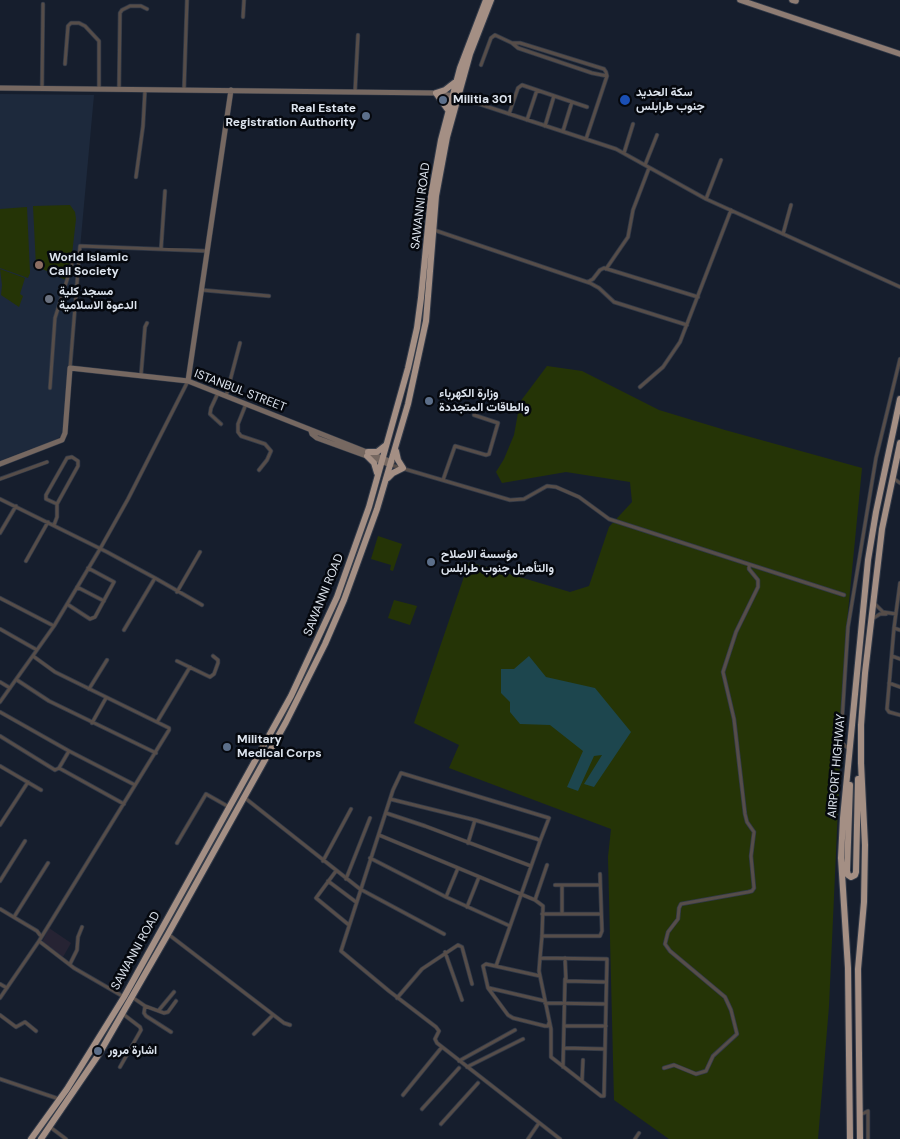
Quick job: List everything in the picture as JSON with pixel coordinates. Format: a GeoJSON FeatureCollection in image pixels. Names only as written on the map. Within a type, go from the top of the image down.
{"type":"FeatureCollection","features":[{"type":"Feature","properties":{"kind":"highway","name":"SAWANNI ROAD"},"geometry":{"type":"LineString","coordinates":[[41,1139],[104,1046],[168,934],[286,722],[325,644],[344,600],[386,481],[408,404],[429,298],[433,230],[441,167],[456,80],[486,0]]}},
{"type":"Feature","properties":{"kind":"highway","name":"SAWANNI ROAD"},"geometry":{"type":"LineString","coordinates":[[31,1139],[59,1100],[124,997],[291,696],[318,641],[340,588],[369,507],[408,368],[417,328],[431,196],[448,110],[491,0]]}},
{"type":"Feature","properties":{"kind":"highway"},"geometry":{"type":"LineString","coordinates":[[448,110],[436,93],[450,88],[456,80]]}},
{"type":"Feature","properties":{"kind":"highway","name":"AIRPORT HIGHWAY"},"geometry":{"type":"LineString","coordinates":[[850,1139],[848,968],[841,858],[863,602],[872,533],[900,399]]}},
{"type":"Feature","properties":{"kind":"highway"},"geometry":{"type":"LineString","coordinates":[[377,478],[378,473],[374,463],[367,454],[381,450],[388,439]]}},
{"type":"Feature","properties":{"kind":"highway","name":"AIRPORT HIGHWAY"},"geometry":{"type":"LineString","coordinates":[[860,1139],[858,969],[864,902],[865,845],[861,764],[862,710],[882,529],[900,442]]}},
{"type":"Feature","properties":{"kind":"highway"},"geometry":{"type":"LineString","coordinates":[[386,481],[402,467],[397,456],[396,445]]}},
{"type":"Feature","properties":{"kind":"highway"},"geometry":{"type":"LineString","coordinates":[[852,726],[847,871],[851,877],[855,876],[856,872],[858,763],[862,710]]}},
{"type":"Feature","properties":{"kind":"highway"},"geometry":{"type":"LineString","coordinates":[[97,1041],[99,1045],[104,1046]]}},
{"type":"Feature","properties":{"kind":"highway"},"geometry":{"type":"LineString","coordinates":[[91,1051],[96,1051],[99,1054]]}},
{"type":"Feature","properties":{"kind":"main road"},"geometry":{"type":"LineString","coordinates":[[740,0],[900,54]]}},
{"type":"Feature","properties":{"kind":"street"},"geometry":{"type":"LineString","coordinates":[[184,90],[187,0]]}},
{"type":"Feature","properties":{"kind":"street"},"geometry":{"type":"LineString","coordinates":[[244,0],[244,17]]}},
{"type":"Feature","properties":{"kind":"street"},"geometry":{"type":"LineString","coordinates":[[42,4],[42,89]]}},
{"type":"Feature","properties":{"kind":"street"},"geometry":{"type":"LineString","coordinates":[[119,90],[120,13],[130,6],[140,6],[147,9]]}},
{"type":"Feature","properties":{"kind":"street"},"geometry":{"type":"LineString","coordinates":[[65,64],[68,26],[71,23],[79,23],[99,41],[99,90]]}},
{"type":"Feature","properties":{"kind":"street"},"geometry":{"type":"LineString","coordinates":[[355,93],[358,35]]}},
{"type":"Feature","properties":{"kind":"street"},"geometry":{"type":"LineString","coordinates":[[480,66],[492,36],[495,35],[518,48],[592,73],[607,76]]}},
{"type":"Feature","properties":{"kind":"street"},"geometry":{"type":"LineString","coordinates":[[512,43],[520,43],[604,69],[607,76],[586,139]]}},
{"type":"Feature","properties":{"kind":"street"},"geometry":{"type":"LineString","coordinates":[[509,114],[519,86],[524,85],[587,107]]}},
{"type":"Feature","properties":{"kind":"street"},"geometry":{"type":"LineString","coordinates":[[0,88],[436,93],[454,96],[624,153],[706,198],[900,287]]}},
{"type":"Feature","properties":{"kind":"street"},"geometry":{"type":"LineString","coordinates":[[136,176],[143,126],[145,90]]}},
{"type":"Feature","properties":{"kind":"street"},"geometry":{"type":"LineString","coordinates":[[0,702],[54,626],[100,549],[128,499],[188,381],[232,90]]}},
{"type":"Feature","properties":{"kind":"street"},"geometry":{"type":"LineString","coordinates":[[527,120],[536,90]]}},
{"type":"Feature","properties":{"kind":"street"},"geometry":{"type":"LineString","coordinates":[[545,126],[554,96]]}},
{"type":"Feature","properties":{"kind":"street"},"geometry":{"type":"LineString","coordinates":[[563,131],[572,102]]}},
{"type":"Feature","properties":{"kind":"street"},"geometry":{"type":"LineString","coordinates":[[624,153],[633,124]]}},
{"type":"Feature","properties":{"kind":"street"},"geometry":{"type":"LineString","coordinates":[[606,269],[628,237],[635,204],[657,135]]}},
{"type":"Feature","properties":{"kind":"street"},"geometry":{"type":"LineString","coordinates":[[706,198],[721,160]]}},
{"type":"Feature","properties":{"kind":"street"},"geometry":{"type":"LineString","coordinates":[[161,249],[165,191]]}},
{"type":"Feature","properties":{"kind":"street"},"geometry":{"type":"LineString","coordinates":[[782,234],[792,205]]}},
{"type":"Feature","properties":{"kind":"street"},"geometry":{"type":"LineString","coordinates":[[640,387],[658,372],[680,342],[731,210]]}},
{"type":"Feature","properties":{"kind":"street"},"geometry":{"type":"LineString","coordinates":[[433,230],[588,282],[599,288],[614,302],[687,325]]}},
{"type":"Feature","properties":{"kind":"street"},"geometry":{"type":"LineString","coordinates":[[0,464],[29,451],[62,440],[65,433],[80,246],[208,251]]}},
{"type":"Feature","properties":{"kind":"street"},"geometry":{"type":"LineString","coordinates":[[50,388],[55,318],[73,261],[79,261]]}},
{"type":"Feature","properties":{"kind":"street"},"geometry":{"type":"LineString","coordinates":[[588,282],[600,270],[606,269],[698,296]]}},
{"type":"Feature","properties":{"kind":"street"},"geometry":{"type":"LineString","coordinates":[[202,290],[269,296]]}},
{"type":"Feature","properties":{"kind":"street"},"geometry":{"type":"LineString","coordinates":[[140,375],[147,323]]}},
{"type":"Feature","properties":{"kind":"street"},"geometry":{"type":"LineString","coordinates":[[226,396],[240,343]]}},
{"type":"Feature","properties":{"kind":"street"},"geometry":{"type":"LineString","coordinates":[[849,749],[843,744],[841,737],[848,627],[876,458],[900,359]]}},
{"type":"Feature","properties":{"kind":"street","name":"ISTANBUL STREET"},"geometry":{"type":"LineString","coordinates":[[70,368],[188,381],[391,463]]}},
{"type":"Feature","properties":{"kind":"street"},"geometry":{"type":"LineString","coordinates":[[218,393],[210,414],[221,424]]}},
{"type":"Feature","properties":{"kind":"street"},"geometry":{"type":"LineString","coordinates":[[246,403],[238,424],[238,432],[241,436],[266,444],[271,451],[268,460],[259,470]]}},
{"type":"Feature","properties":{"kind":"street"},"geometry":{"type":"LineString","coordinates":[[443,480],[455,446],[486,455],[489,454],[498,423],[474,415]]}},
{"type":"Feature","properties":{"kind":"street"},"geometry":{"type":"LineString","coordinates":[[54,525],[57,516],[57,504],[78,466],[78,462],[72,458],[67,458],[46,495],[46,498],[57,504]]}},
{"type":"Feature","properties":{"kind":"street"},"geometry":{"type":"LineString","coordinates":[[0,479],[47,462]]}},
{"type":"Feature","properties":{"kind":"street"},"geometry":{"type":"LineString","coordinates":[[391,463],[515,501],[547,486],[556,487],[583,499],[609,519],[844,595]]}},
{"type":"Feature","properties":{"kind":"street"},"geometry":{"type":"LineString","coordinates":[[892,477],[900,483]]}},
{"type":"Feature","properties":{"kind":"street"},"geometry":{"type":"LineString","coordinates":[[0,499],[100,549],[202,605]]}},
{"type":"Feature","properties":{"kind":"street"},"geometry":{"type":"LineString","coordinates":[[0,533],[16,506]]}},
{"type":"Feature","properties":{"kind":"street"},"geometry":{"type":"LineString","coordinates":[[26,561],[48,522]]}},
{"type":"Feature","properties":{"kind":"street"},"geometry":{"type":"LineString","coordinates":[[177,592],[200,552]]}},
{"type":"Feature","properties":{"kind":"street"},"geometry":{"type":"LineString","coordinates":[[664,1068],[674,1065],[696,1074],[706,1071],[713,1056],[737,1034],[725,997],[670,951],[665,944],[668,932],[678,919],[681,904],[748,892],[754,888],[751,856],[754,832],[747,822],[745,814],[734,719],[723,672],[736,632],[758,586],[758,580],[749,569],[749,565]]}},
{"type":"Feature","properties":{"kind":"street"},"geometry":{"type":"LineString","coordinates":[[67,604],[92,619],[95,617],[114,582],[88,568]]}},
{"type":"Feature","properties":{"kind":"street"},"geometry":{"type":"LineString","coordinates":[[124,630],[155,578]]}},
{"type":"Feature","properties":{"kind":"street"},"geometry":{"type":"LineString","coordinates":[[900,583],[887,710],[900,715]]}},
{"type":"Feature","properties":{"kind":"street"},"geometry":{"type":"LineString","coordinates":[[77,587],[104,601]]}},
{"type":"Feature","properties":{"kind":"street"},"geometry":{"type":"LineString","coordinates":[[0,598],[54,626]]}},
{"type":"Feature","properties":{"kind":"street"},"geometry":{"type":"LineString","coordinates":[[873,601],[880,610],[888,614],[895,622]]}},
{"type":"Feature","properties":{"kind":"street"},"geometry":{"type":"LineString","coordinates":[[888,614],[896,609]]}},
{"type":"Feature","properties":{"kind":"street"},"geometry":{"type":"LineString","coordinates":[[871,620],[880,614],[896,615]]}},
{"type":"Feature","properties":{"kind":"street"},"geometry":{"type":"LineString","coordinates":[[0,628],[37,650]]}},
{"type":"Feature","properties":{"kind":"street"},"geometry":{"type":"LineString","coordinates":[[894,628],[900,630]]}},
{"type":"Feature","properties":{"kind":"street"},"geometry":{"type":"LineString","coordinates":[[0,998],[38,941],[169,730],[55,672],[33,656]]}},
{"type":"Feature","properties":{"kind":"street"},"geometry":{"type":"LineString","coordinates":[[177,661],[208,676],[212,676],[218,663],[218,660],[213,656]]}},
{"type":"Feature","properties":{"kind":"street"},"geometry":{"type":"LineString","coordinates":[[892,656],[900,659]]}},
{"type":"Feature","properties":{"kind":"street"},"geometry":{"type":"LineString","coordinates":[[90,689],[107,660]]}},
{"type":"Feature","properties":{"kind":"street"},"geometry":{"type":"LineString","coordinates":[[156,722],[190,667]]}},
{"type":"Feature","properties":{"kind":"street"},"geometry":{"type":"LineString","coordinates":[[16,680],[49,702],[156,753]]}},
{"type":"Feature","properties":{"kind":"street"},"geometry":{"type":"LineString","coordinates":[[0,682],[10,688]]}},
{"type":"Feature","properties":{"kind":"street"},"geometry":{"type":"LineString","coordinates":[[889,683],[900,687]]}},
{"type":"Feature","properties":{"kind":"street"},"geometry":{"type":"LineString","coordinates":[[92,723],[106,698]]}},
{"type":"Feature","properties":{"kind":"street"},"geometry":{"type":"LineString","coordinates":[[0,712],[135,785]]}},
{"type":"Feature","properties":{"kind":"street"},"geometry":{"type":"LineString","coordinates":[[0,736],[55,770],[59,768],[124,804]]}},
{"type":"Feature","properties":{"kind":"street"},"geometry":{"type":"LineString","coordinates":[[59,768],[69,751]]}},
{"type":"Feature","properties":{"kind":"street"},"geometry":{"type":"LineString","coordinates":[[0,766],[41,790]]}},
{"type":"Feature","properties":{"kind":"street"},"geometry":{"type":"LineString","coordinates":[[496,966],[549,818],[401,773],[390,799],[340,951],[439,1030],[435,1039],[442,1047],[560,1139]]}},
{"type":"Feature","properties":{"kind":"street"},"geometry":{"type":"LineString","coordinates":[[0,825],[28,782]]}},
{"type":"Feature","properties":{"kind":"street"},"geometry":{"type":"LineString","coordinates":[[177,843],[206,794],[230,807]]}},
{"type":"Feature","properties":{"kind":"street"},"geometry":{"type":"LineString","coordinates":[[244,798],[360,889],[444,934]]}},
{"type":"Feature","properties":{"kind":"street"},"geometry":{"type":"LineString","coordinates":[[390,799],[475,820],[540,841]]}},
{"type":"Feature","properties":{"kind":"street"},"geometry":{"type":"LineString","coordinates":[[323,861],[351,809]]}},
{"type":"Feature","properties":{"kind":"street"},"geometry":{"type":"LineString","coordinates":[[386,813],[531,866]]}},
{"type":"Feature","properties":{"kind":"street"},"geometry":{"type":"LineString","coordinates":[[346,879],[370,818]]}},
{"type":"Feature","properties":{"kind":"street"},"geometry":{"type":"LineString","coordinates":[[468,843],[475,820]]}},
{"type":"Feature","properties":{"kind":"street"},"geometry":{"type":"LineString","coordinates":[[379,836],[535,900],[543,906],[540,958],[540,976],[551,1033],[550,1054],[552,1059],[601,1096],[604,1096],[607,959],[540,958]]}},
{"type":"Feature","properties":{"kind":"street"},"geometry":{"type":"LineString","coordinates":[[0,881],[25,842]]}},
{"type":"Feature","properties":{"kind":"street"},"geometry":{"type":"LineString","coordinates":[[370,858],[466,907],[510,926]]}},
{"type":"Feature","properties":{"kind":"street"},"geometry":{"type":"LineString","coordinates":[[14,917],[48,863]]}},
{"type":"Feature","properties":{"kind":"street"},"geometry":{"type":"LineString","coordinates":[[535,900],[547,865]]}},
{"type":"Feature","properties":{"kind":"street"},"geometry":{"type":"LineString","coordinates":[[446,897],[458,868]]}},
{"type":"Feature","properties":{"kind":"street"},"geometry":{"type":"LineString","coordinates":[[336,871],[317,897],[317,900],[349,925]]}},
{"type":"Feature","properties":{"kind":"street"},"geometry":{"type":"LineString","coordinates":[[542,936],[600,936],[602,931],[600,874]]}},
{"type":"Feature","properties":{"kind":"street"},"geometry":{"type":"LineString","coordinates":[[466,907],[479,877]]}},
{"type":"Feature","properties":{"kind":"street"},"geometry":{"type":"LineString","coordinates":[[328,882],[356,902]]}},
{"type":"Feature","properties":{"kind":"street"},"geometry":{"type":"LineString","coordinates":[[555,885],[600,885]]}},
{"type":"Feature","properties":{"kind":"street"},"geometry":{"type":"LineString","coordinates":[[562,885],[562,914]]}},
{"type":"Feature","properties":{"kind":"street"},"geometry":{"type":"LineString","coordinates":[[0,909],[37,931],[40,936]]}},
{"type":"Feature","properties":{"kind":"street"},"geometry":{"type":"LineString","coordinates":[[542,914],[601,914]]}},
{"type":"Feature","properties":{"kind":"street"},"geometry":{"type":"LineString","coordinates":[[70,964],[77,950],[78,936],[82,928]]}},
{"type":"Feature","properties":{"kind":"street"},"geometry":{"type":"LineString","coordinates":[[168,934],[273,1015],[290,1025]]}},
{"type":"Feature","properties":{"kind":"street"},"geometry":{"type":"LineString","coordinates":[[38,941],[70,964],[124,997]]}},
{"type":"Feature","properties":{"kind":"street"},"geometry":{"type":"LineString","coordinates":[[398,998],[422,969],[458,945],[461,945],[472,984]]}},
{"type":"Feature","properties":{"kind":"street"},"geometry":{"type":"LineString","coordinates":[[445,952],[462,1000]]}},
{"type":"Feature","properties":{"kind":"street"},"geometry":{"type":"LineString","coordinates":[[563,1067],[565,958]]}},
{"type":"Feature","properties":{"kind":"street"},"geometry":{"type":"LineString","coordinates":[[540,976],[484,965],[488,988],[510,1016],[545,1026],[548,1026],[549,1022]]}},
{"type":"Feature","properties":{"kind":"street"},"geometry":{"type":"LineString","coordinates":[[565,979],[567,982],[606,982]]}},
{"type":"Feature","properties":{"kind":"street"},"geometry":{"type":"LineString","coordinates":[[0,984],[6,988]]}},
{"type":"Feature","properties":{"kind":"street"},"geometry":{"type":"LineString","coordinates":[[488,988],[545,1002],[606,1004]]}},
{"type":"Feature","properties":{"kind":"street"},"geometry":{"type":"LineString","coordinates":[[159,1010],[174,992]]}},
{"type":"Feature","properties":{"kind":"street"},"geometry":{"type":"LineString","coordinates":[[132,997],[145,1006],[166,1013],[176,1001]]}},
{"type":"Feature","properties":{"kind":"street"},"geometry":{"type":"LineString","coordinates":[[145,1006],[144,1012],[146,1016],[171,1032]]}},
{"type":"Feature","properties":{"kind":"street"},"geometry":{"type":"LineString","coordinates":[[120,1067],[141,1030],[140,1027],[122,1014]]}},
{"type":"Feature","properties":{"kind":"street"},"geometry":{"type":"LineString","coordinates":[[254,1034],[273,1015]]}},
{"type":"Feature","properties":{"kind":"street"},"geometry":{"type":"LineString","coordinates":[[0,1016],[16,1027],[25,1022],[36,1031]]}},
{"type":"Feature","properties":{"kind":"street"},"geometry":{"type":"LineString","coordinates":[[564,1026],[606,1026]]}},
{"type":"Feature","properties":{"kind":"street"},"geometry":{"type":"LineString","coordinates":[[459,1060],[515,1030]]}},
{"type":"Feature","properties":{"kind":"street"},"geometry":{"type":"LineString","coordinates":[[467,1067],[523,1039]]}},
{"type":"Feature","properties":{"kind":"street"},"geometry":{"type":"LineString","coordinates":[[403,1095],[442,1047]]}},
{"type":"Feature","properties":{"kind":"street"},"geometry":{"type":"LineString","coordinates":[[564,1048],[605,1049]]}},
{"type":"Feature","properties":{"kind":"street"},"geometry":{"type":"LineString","coordinates":[[582,1082],[583,1060]]}},
{"type":"Feature","properties":{"kind":"street"},"geometry":{"type":"LineString","coordinates":[[422,1109],[459,1068]]}},
{"type":"Feature","properties":{"kind":"street"},"geometry":{"type":"LineString","coordinates":[[0,1079],[59,1100]]}},
{"type":"Feature","properties":{"kind":"street"},"geometry":{"type":"LineString","coordinates":[[441,1124],[478,1083]]}},
{"type":"Feature","properties":{"kind":"street"},"geometry":{"type":"LineString","coordinates":[[860,1115],[868,1111],[868,1139]]}},
{"type":"Feature","properties":{"kind":"street"},"geometry":{"type":"LineString","coordinates":[[528,1139],[539,1124]]}},
{"type":"Feature","properties":{"kind":"street"},"geometry":{"type":"LineString","coordinates":[[50,1127],[66,1139]]}},
{"type":"Feature","properties":{"kind":"street"},"geometry":{"type":"LineString","coordinates":[[636,1139],[639,1133]]}},
{"type":"Feature","properties":{"kind":"shaded area","name":"World Islamic Call Society"},"geometry":{"type":"Polygon","coordinates":[[[0,94],[94,95],[63,434],[53,443],[30,449],[0,461],[0,94]]]}},
{"type":"Feature","properties":{"kind":"shaded area"},"geometry":{"type":"Polygon","coordinates":[[[529,656],[546,677],[595,688],[631,732],[594,787],[584,784],[602,755],[594,756],[578,791],[567,787],[583,751],[550,725],[520,724],[510,712],[510,702],[501,693],[501,669],[514,669],[529,656]]]}},
{"type":"Feature","properties":{"kind":"shaded area"},"geometry":{"type":"Polygon","coordinates":[[[49,928],[71,943],[63,957],[42,942],[49,928]]]}},
{"type":"Feature","properties":{"kind":"green space"},"geometry":{"type":"Polygon","coordinates":[[[70,205],[75,212],[76,219],[71,263],[66,280],[36,266],[33,206],[70,205]]]}},
{"type":"Feature","properties":{"kind":"green space"},"geometry":{"type":"Polygon","coordinates":[[[27,207],[30,273],[28,278],[0,268],[0,209],[27,207]]]}},
{"type":"Feature","properties":{"kind":"green space"},"geometry":{"type":"Polygon","coordinates":[[[0,269],[25,278],[20,294],[23,296],[19,307],[1,295],[0,269]]]}},
{"type":"Feature","properties":{"kind":"green space"},"geometry":{"type":"Polygon","coordinates":[[[547,366],[582,371],[659,410],[862,468],[846,632],[829,1006],[818,1139],[669,1139],[614,1100],[608,857],[611,829],[449,768],[459,745],[414,723],[469,562],[570,592],[589,586],[609,527],[632,502],[630,482],[566,472],[502,483],[496,472],[504,459],[514,435],[520,402],[547,366]]]}},
{"type":"Feature","properties":{"kind":"green space"},"geometry":{"type":"Polygon","coordinates":[[[378,536],[402,544],[393,571],[390,570],[391,565],[371,559],[378,536]]]}},
{"type":"Feature","properties":{"kind":"green space"},"geometry":{"type":"Polygon","coordinates":[[[394,600],[417,606],[410,625],[388,618],[394,600]]]}},
{"type":"Feature","properties":{"kind":"place","name":"Militia 301"},"geometry":{"type":"Point","coordinates":[443,100]}},
{"type":"Feature","properties":{"kind":"place","name":"سكة الحديد جنوب طرابلس"},"geometry":{"type":"Point","coordinates":[625,100]}},
{"type":"Feature","properties":{"kind":"place","name":"Real Estate Registration Authority"},"geometry":{"type":"Point","coordinates":[366,116]}},
{"type":"Feature","properties":{"kind":"place","name":"World Islamic Call Society"},"geometry":{"type":"Point","coordinates":[39,265]}},
{"type":"Feature","properties":{"kind":"place","name":"مسجد كلية الدعوة الاسلامية"},"geometry":{"type":"Point","coordinates":[49,299]}},
{"type":"Feature","properties":{"kind":"place","name":"وزارة الكهرباء والطاقات المتجددة"},"geometry":{"type":"Point","coordinates":[429,401]}},
{"type":"Feature","properties":{"kind":"place","name":"مؤسسة الاصلاح والتأهيل جنوب طرابلس"},"geometry":{"type":"Point","coordinates":[431,562]}},
{"type":"Feature","properties":{"kind":"place","name":"Military Medical Corps"},"geometry":{"type":"Point","coordinates":[227,747]}},
{"type":"Feature","properties":{"kind":"place","name":"اشارة مرور"},"geometry":{"type":"Point","coordinates":[98,1051]}}]}
